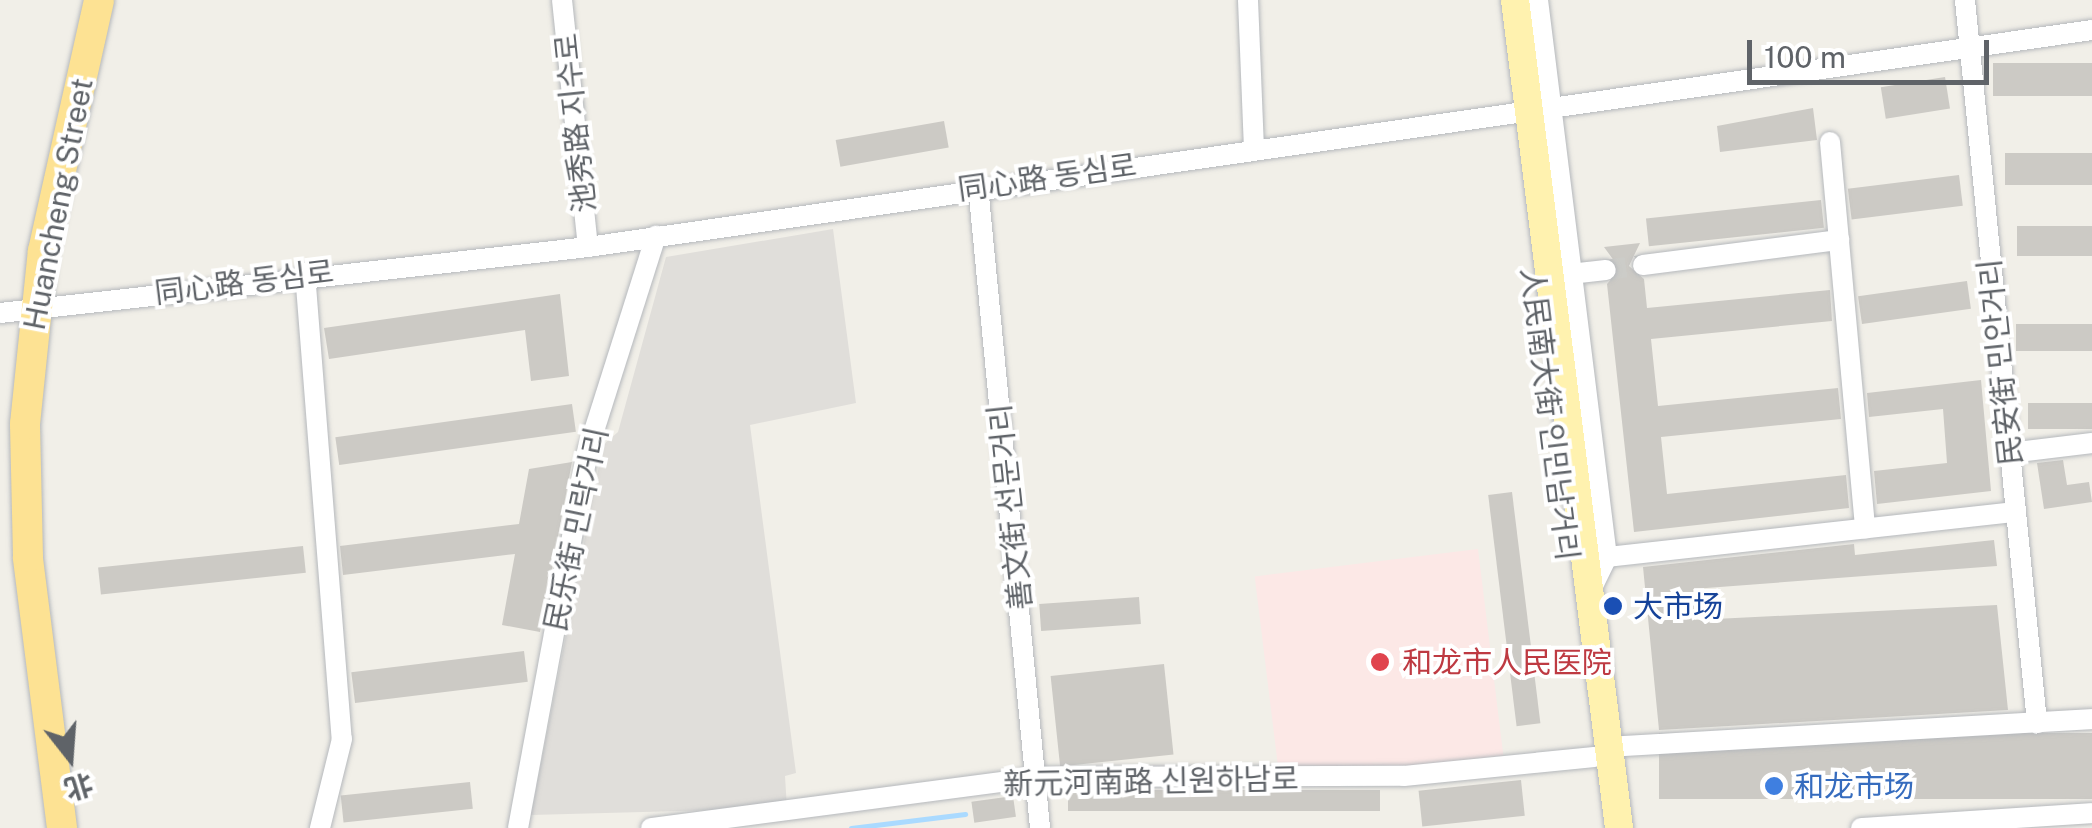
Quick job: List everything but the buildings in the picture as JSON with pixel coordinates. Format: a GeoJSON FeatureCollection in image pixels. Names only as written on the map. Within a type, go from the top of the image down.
{"type":"FeatureCollection","features":[{"type":"Feature","properties":{"kind":"highway","name":"Huancheng Street"},"geometry":{"type":"LineString","coordinates":[[62,828],[24,506],[36,307],[100,0]]}},
{"type":"Feature","properties":{"kind":"main road","name":"人民南大街 인민남거리"},"geometry":{"type":"LineString","coordinates":[[1499,0],[1531,111],[1601,752],[1619,828]]}},
{"type":"Feature","properties":{"kind":"main road","name":"人民南大街 인민남거리"},"geometry":{"type":"LineString","coordinates":[[1515,0],[1560,275],[1590,594],[1602,828]]}},
{"type":"Feature","properties":{"kind":"street","name":"池秀路 지수로"},"geometry":{"type":"LineString","coordinates":[[562,0],[588,246]]}},
{"type":"Feature","properties":{"kind":"street"},"geometry":{"type":"LineString","coordinates":[[1248,0],[1254,149]]}},
{"type":"Feature","properties":{"kind":"street","name":"人民南大街 인민남거리"},"geometry":{"type":"LineString","coordinates":[[1531,111],[1538,0]]}},
{"type":"Feature","properties":{"kind":"street","name":"民安街 민안거리"},"geometry":{"type":"LineString","coordinates":[[1965,0],[2036,723]]}},
{"type":"Feature","properties":{"kind":"street","name":"同心路 동심로"},"geometry":{"type":"LineString","coordinates":[[0,314],[305,273],[588,246],[978,186],[2092,30]]}},
{"type":"Feature","properties":{"kind":"street"},"geometry":{"type":"LineString","coordinates":[[1830,142],[1865,528]]}},
{"type":"Feature","properties":{"kind":"street","name":"善文街 선문거리"},"geometry":{"type":"LineString","coordinates":[[978,186],[1040,828]]}},
{"type":"Feature","properties":{"kind":"street","name":"民乐街 민락거리"},"geometry":{"type":"LineString","coordinates":[[518,828],[588,450],[656,236]]}},
{"type":"Feature","properties":{"kind":"street"},"geometry":{"type":"LineString","coordinates":[[1643,265],[1839,240]]}},
{"type":"Feature","properties":{"kind":"street"},"geometry":{"type":"LineString","coordinates":[[1560,275],[1606,270]]}},
{"type":"Feature","properties":{"kind":"street"},"geometry":{"type":"LineString","coordinates":[[305,273],[342,739],[320,828]]}},
{"type":"Feature","properties":{"kind":"street","name":"人民南大街 인민남거리"},"geometry":{"type":"LineString","coordinates":[[1560,275],[1607,557],[1590,594]]}},
{"type":"Feature","properties":{"kind":"street"},"geometry":{"type":"LineString","coordinates":[[2010,453],[2092,443]]}},
{"type":"Feature","properties":{"kind":"street"},"geometry":{"type":"LineString","coordinates":[[1607,557],[2015,512]]}},
{"type":"Feature","properties":{"kind":"street","name":"新元河南路 신원하남로"},"geometry":{"type":"LineString","coordinates":[[651,828],[1036,777],[1404,776],[1601,752],[2092,719]]}},
{"type":"Feature","properties":{"kind":"street"},"geometry":{"type":"LineString","coordinates":[[1861,828],[2092,813]]}},
{"type":"Feature","properties":{"kind":"shaded area"},"geometry":{"type":"Polygon","coordinates":[[[833,229],[856,403],[750,425],[796,773],[785,776],[787,808],[531,815],[603,445],[618,432],[666,257],[833,229]]]}},
{"type":"Feature","properties":{"kind":"shaded area","name":"和龙市人民医院"},"geometry":{"type":"Polygon","coordinates":[[[1478,549],[1503,755],[1280,783],[1255,576],[1478,549]]]}},
{"type":"Feature","properties":{"kind":"waterway"},"geometry":{"type":"LineString","coordinates":[[851,828],[965,814]]}},
{"type":"Feature","properties":{"kind":"tunnel"},"geometry":{"type":"LineString","coordinates":[[1606,270],[1643,265]]}},
{"type":"Feature","properties":{"kind":"place","name":"大市场"},"geometry":{"type":"Point","coordinates":[1613,606]}},
{"type":"Feature","properties":{"kind":"place","name":"和龙市人民医院"},"geometry":{"type":"Point","coordinates":[1380,662]}},
{"type":"Feature","properties":{"kind":"place","name":"和龙市场"},"geometry":{"type":"Point","coordinates":[1774,786]}}]}
